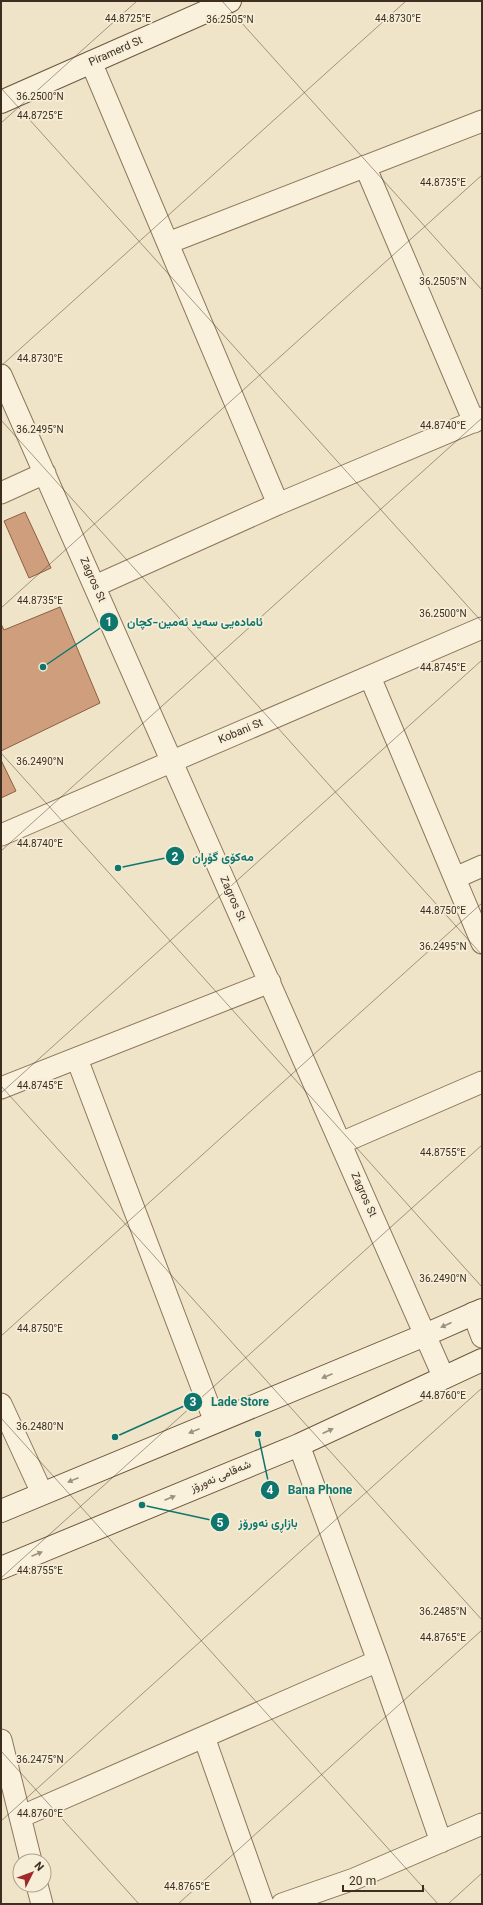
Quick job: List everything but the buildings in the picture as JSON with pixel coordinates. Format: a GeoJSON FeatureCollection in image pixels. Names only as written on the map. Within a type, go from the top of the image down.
{"type":"FeatureCollection","features":[{"type":"Feature","properties":{"kind":"main road","name":"Piramerd St"},"geometry":{"type":"LineString","coordinates":[[1,102],[230,1]]}},
{"type":"Feature","properties":{"kind":"main road"},"geometry":{"type":"LineString","coordinates":[[1,1511],[425,1335],[478,1311]]}},
{"type":"Feature","properties":{"kind":"main road","name":"شەقامی نەورۆز"},"geometry":{"type":"LineString","coordinates":[[1,1568],[299,1445],[482,1360]]}},
{"type":"Feature","properties":{"kind":"street"},"geometry":{"type":"LineString","coordinates":[[91,62],[278,504]]}},
{"type":"Feature","properties":{"kind":"street"},"geometry":{"type":"LineString","coordinates":[[168,243],[482,121]]}},
{"type":"Feature","properties":{"kind":"street"},"geometry":{"type":"LineString","coordinates":[[95,586],[278,504],[478,420],[364,166]]}},
{"type":"Feature","properties":{"kind":"street","name":"Zagros St"},"geometry":{"type":"LineString","coordinates":[[1,375],[95,586],[170,762],[270,982],[444,1378]]}},
{"type":"Feature","properties":{"kind":"street"},"geometry":{"type":"LineString","coordinates":[[1,493],[44,474]]}},
{"type":"Feature","properties":{"kind":"street","name":"Kobani St"},"geometry":{"type":"LineString","coordinates":[[1,835],[482,628]]}},
{"type":"Feature","properties":{"kind":"street"},"geometry":{"type":"LineString","coordinates":[[370,677],[482,943]]}},
{"type":"Feature","properties":{"kind":"street"},"geometry":{"type":"LineString","coordinates":[[454,878],[482,866]]}},
{"type":"Feature","properties":{"kind":"street"},"geometry":{"type":"LineString","coordinates":[[1,1088],[270,982]]}},
{"type":"Feature","properties":{"kind":"street"},"geometry":{"type":"LineString","coordinates":[[77,1059],[215,1422]]}},
{"type":"Feature","properties":{"kind":"street"},"geometry":{"type":"LineString","coordinates":[[341,1143],[482,1082]]}},
{"type":"Feature","properties":{"kind":"street"},"geometry":{"type":"LineString","coordinates":[[478,1311],[482,1337]]}},
{"type":"Feature","properties":{"kind":"street"},"geometry":{"type":"LineString","coordinates":[[1,1404],[42,1493]]}},
{"type":"Feature","properties":{"kind":"street"},"geometry":{"type":"LineString","coordinates":[[299,1445],[378,1661],[441,1842]]}},
{"type":"Feature","properties":{"kind":"street"},"geometry":{"type":"LineString","coordinates":[[20,1817],[378,1661]]}},
{"type":"Feature","properties":{"kind":"street"},"geometry":{"type":"LineString","coordinates":[[204,1737],[263,1904]]}},
{"type":"Feature","properties":{"kind":"street"},"geometry":{"type":"LineString","coordinates":[[1,1740],[29,1853]]}},
{"type":"Feature","properties":{"kind":"street"},"geometry":{"type":"LineString","coordinates":[[282,1904],[354,1880],[482,1824]]}},
{"type":"Feature","properties":{"kind":"street"},"geometry":{"type":"LineString","coordinates":[[39,1893],[42,1904]]}},
{"type":"Feature","properties":{"kind":"place","name":"ئامادەیی سەید ئەمین-کچان"},"geometry":{"type":"Point","coordinates":[43,667]}},
{"type":"Feature","properties":{"kind":"place","name":"مەکۆی گۆڕان"},"geometry":{"type":"Point","coordinates":[118,868]}},
{"type":"Feature","properties":{"kind":"place","name":"Bana Phone"},"geometry":{"type":"Point","coordinates":[258,1434]}},
{"type":"Feature","properties":{"kind":"place","name":"Lade Store"},"geometry":{"type":"Point","coordinates":[115,1437]}},
{"type":"Feature","properties":{"kind":"place","name":"بازاڕی نەورۆز"},"geometry":{"type":"Point","coordinates":[142,1505]}}]}
